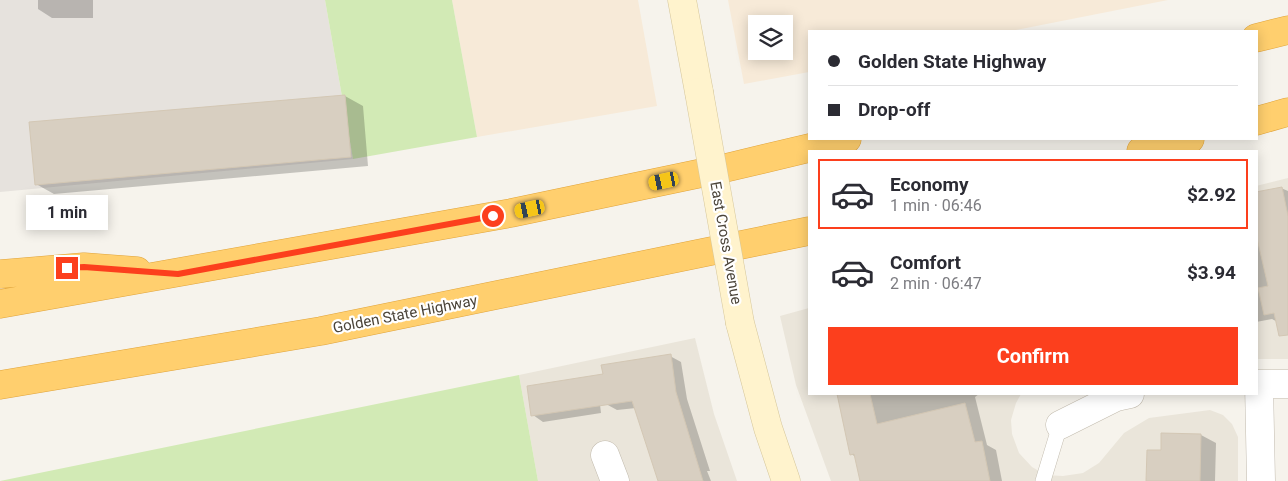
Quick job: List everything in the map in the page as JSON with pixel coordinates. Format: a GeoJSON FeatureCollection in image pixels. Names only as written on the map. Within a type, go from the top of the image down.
{"type":"FeatureCollection","features":[{"type":"Feature","properties":{"kind":"highway"},"geometry":{"type":"LineString","coordinates":[[1258,38],[1288,30]]}},
{"type":"Feature","properties":{"kind":"highway"},"geometry":{"type":"LineString","coordinates":[[1258,120],[1288,112]]}},
{"type":"Feature","properties":{"kind":"highway"},"geometry":{"type":"LineString","coordinates":[[0,304],[178,274],[511,213],[721,169],[844,140]]}},
{"type":"Feature","properties":{"kind":"highway"},"geometry":{"type":"LineString","coordinates":[[1144,150],[1186,140]]}},
{"type":"Feature","properties":{"kind":"highway","name":"Golden State Highway"},"geometry":{"type":"LineString","coordinates":[[0,385],[321,331],[808,231]]}},
{"type":"Feature","properties":{"kind":"highway"},"geometry":{"type":"LineString","coordinates":[[0,274],[84,267],[178,274]]}},
{"type":"Feature","properties":{"kind":"street","name":"East Cross Avenue"},"geometry":{"type":"LineString","coordinates":[[682,0],[740,322],[768,428],[786,481]]}},
{"type":"Feature","properties":{"kind":"street"},"geometry":{"type":"LineString","coordinates":[[1261,481],[1258,384],[1288,384]]}},
{"type":"Feature","properties":{"kind":"street"},"geometry":{"type":"LineString","coordinates":[[1060,425],[1116,397],[1125,395]]}},
{"type":"Feature","properties":{"kind":"street"},"geometry":{"type":"LineString","coordinates":[[605,455],[615,481]]}},
{"type":"Feature","properties":{"kind":"lane"},"geometry":{"type":"LineString","coordinates":[[1043,481],[1060,425]]}},
{"type":"Feature","properties":{"kind":"shaded area"},"geometry":{"type":"Polygon","coordinates":[[[0,0],[325,0],[353,159],[0,192],[0,0]]]}},
{"type":"Feature","properties":{"kind":"shaded area"},"geometry":{"type":"Polygon","coordinates":[[[452,0],[638,0],[657,106],[477,137],[452,0]]]}},
{"type":"Feature","properties":{"kind":"shaded area"},"geometry":{"type":"Polygon","coordinates":[[[728,0],[1168,0],[1016,30],[808,30],[808,72],[744,84],[728,0]]]}},
{"type":"Feature","properties":{"kind":"shaded area"},"geometry":{"type":"Polygon","coordinates":[[[1288,178],[1288,359],[1258,359],[1258,186],[1288,178]]]}},
{"type":"Feature","properties":{"kind":"shaded area"},"geometry":{"type":"Polygon","coordinates":[[[808,308],[808,395],[1020,395],[1011,420],[1012,434],[1019,453],[1032,467],[1046,475],[1063,476],[1083,473],[1099,463],[1124,433],[1149,418],[1210,410],[1223,415],[1232,424],[1238,437],[1238,481],[831,481],[796,385],[780,316],[808,308]]]}},
{"type":"Feature","properties":{"kind":"shaded area"},"geometry":{"type":"Polygon","coordinates":[[[695,338],[714,414],[737,481],[538,481],[519,375],[695,338]]]}},
{"type":"Feature","properties":{"kind":"green space"},"geometry":{"type":"Polygon","coordinates":[[[325,0],[452,0],[477,137],[353,159],[325,0]]]}},
{"type":"Feature","properties":{"kind":"green space"},"geometry":{"type":"Polygon","coordinates":[[[519,375],[538,481],[0,481],[519,375]]]}},
{"type":"Feature","properties":{"kind":"building"},"geometry":{"type":"Polygon","coordinates":[[[345,95],[351,157],[35,185],[29,122],[345,95]]]}},
{"type":"Feature","properties":{"kind":"building"},"geometry":{"type":"Polygon","coordinates":[[[1282,187],[1288,216],[1288,335],[1279,336],[1274,313],[1264,315],[1258,288],[1268,286],[1258,243],[1258,192],[1282,187]]]}},
{"type":"Feature","properties":{"kind":"building"},"geometry":{"type":"Polygon","coordinates":[[[671,354],[676,392],[703,481],[658,481],[632,401],[531,416],[527,386],[603,374],[601,365],[671,354]]]}},
{"type":"Feature","properties":{"kind":"building"},"geometry":{"type":"Polygon","coordinates":[[[837,395],[870,395],[877,424],[965,403],[975,442],[982,441],[990,481],[860,481],[854,454],[850,455],[837,395]]]}},
{"type":"Feature","properties":{"kind":"building"},"geometry":{"type":"Polygon","coordinates":[[[1161,433],[1201,434],[1200,481],[1146,481],[1147,450],[1161,450],[1161,433]]]}},
{"type":"Feature","properties":{"kind":"route"},"geometry":{"type":"LineString","coordinates":[[67,268],[84,267],[178,274],[493,216]]}}]}
